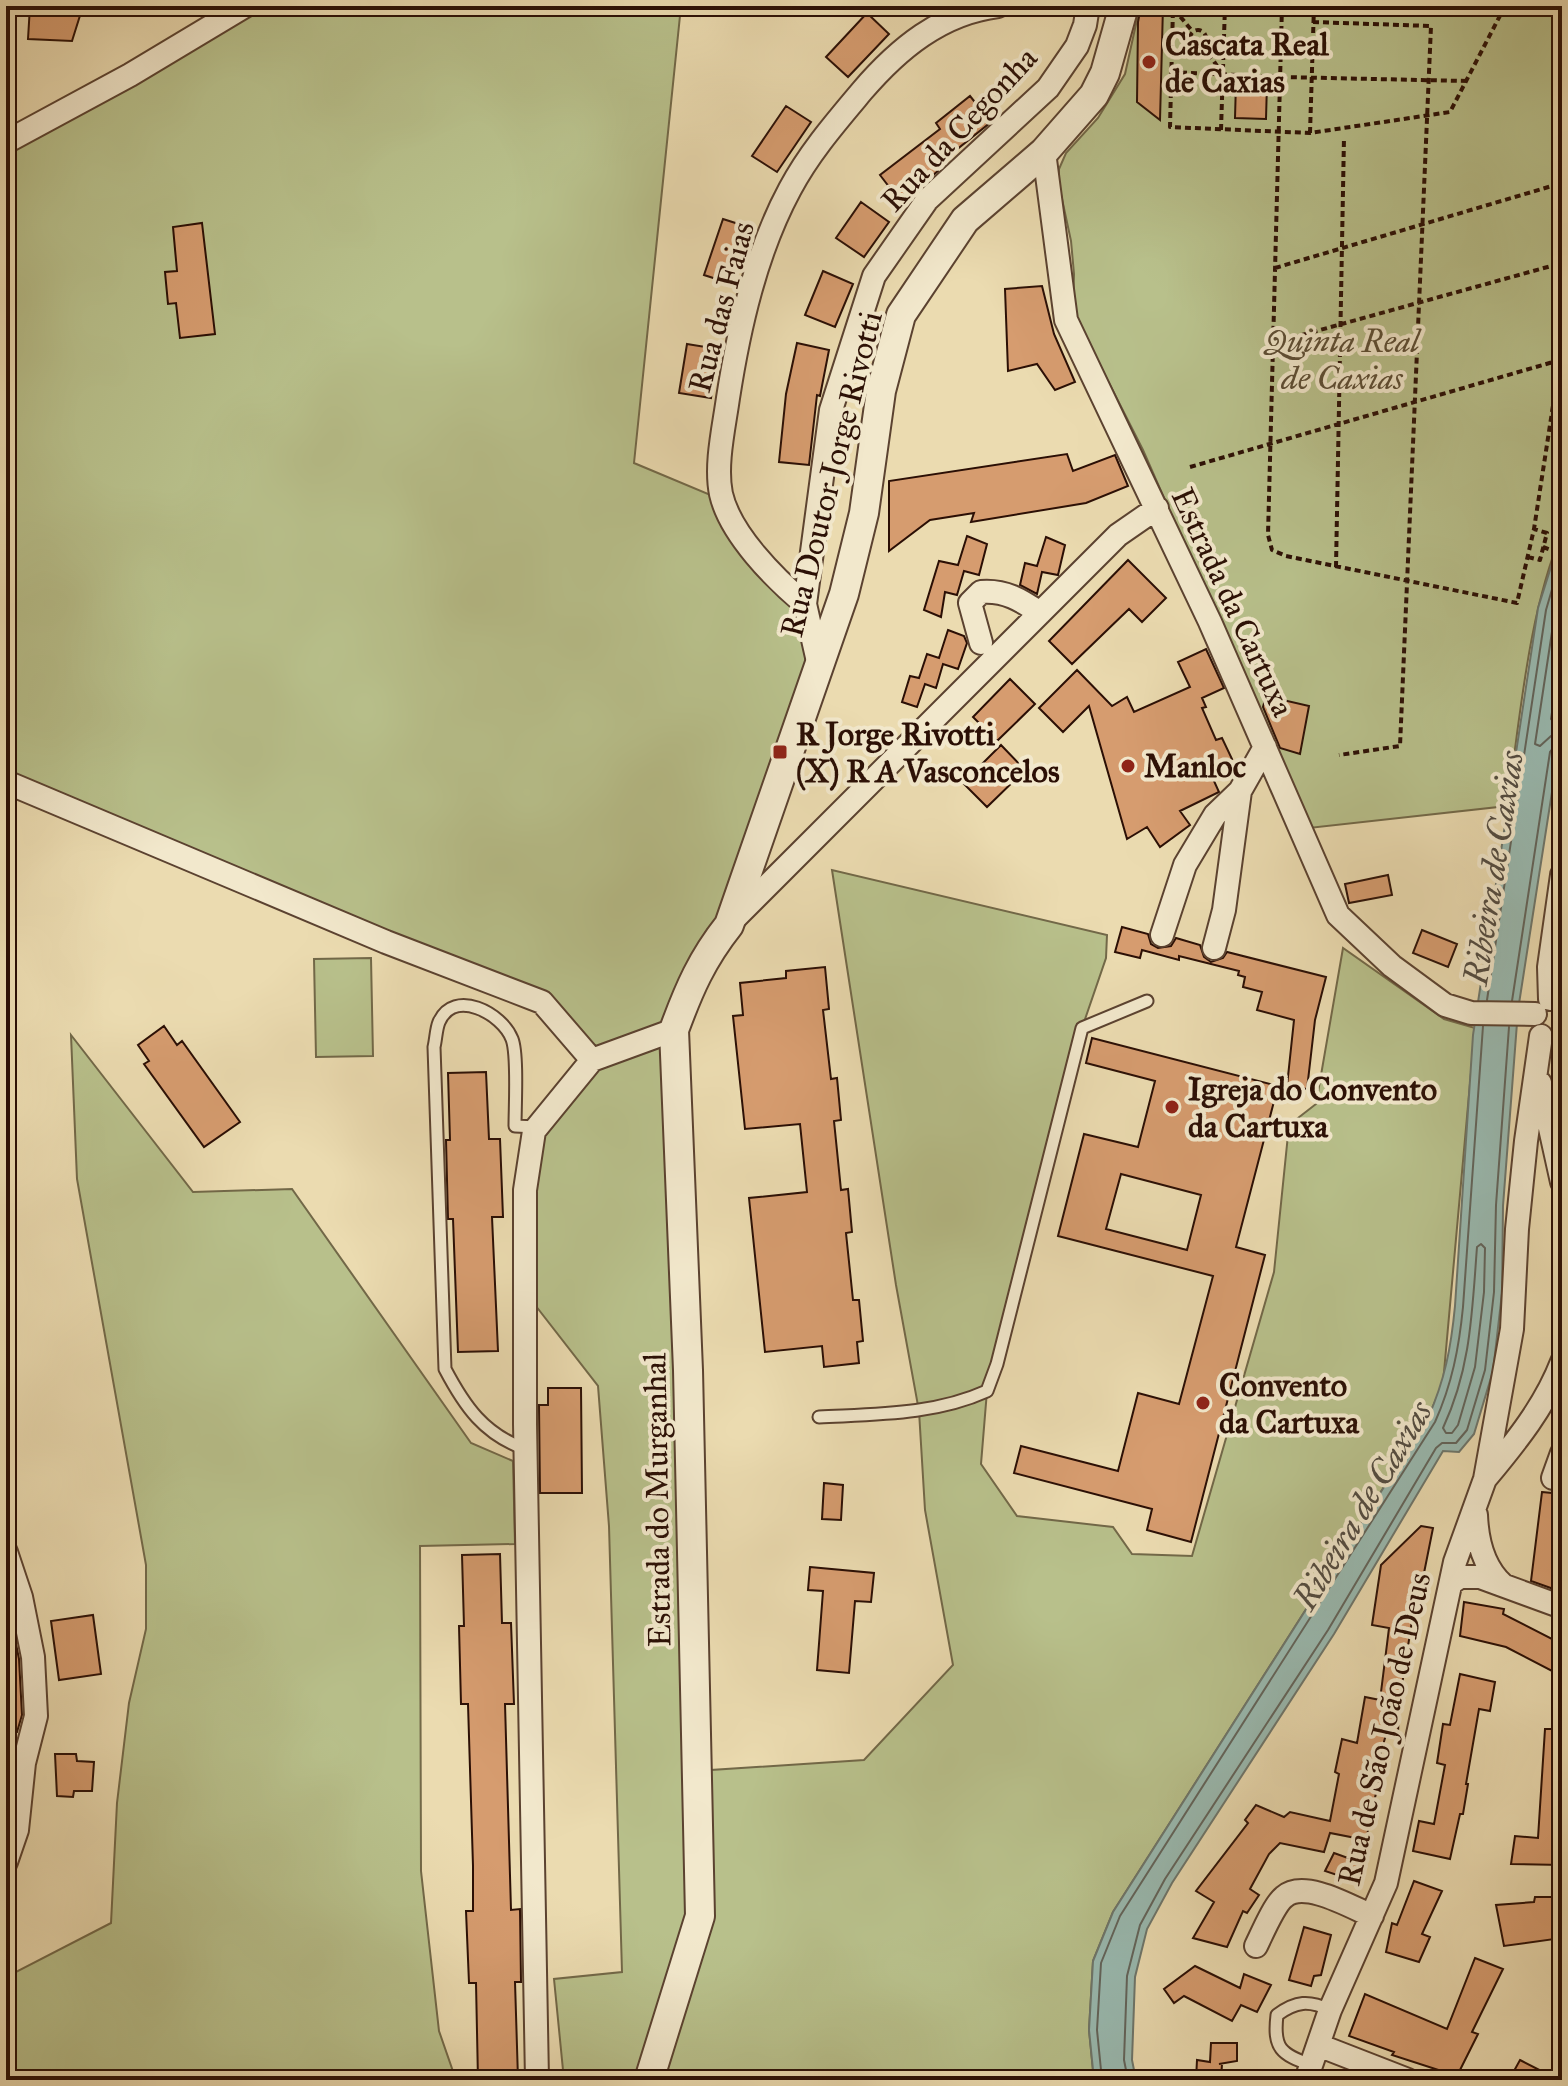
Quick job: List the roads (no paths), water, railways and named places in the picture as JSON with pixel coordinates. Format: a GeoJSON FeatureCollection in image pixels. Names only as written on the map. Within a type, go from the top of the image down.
{"type":"FeatureCollection","features":[{"type":"Feature","properties":{"kind":"street"},"geometry":{"type":"LineString","coordinates":[[6,142],[245,6]]}},
{"type":"Feature","properties":{"kind":"street","name":"Rua das Faias"},"geometry":{"type":"LineString","coordinates":[[805,604],[781,584],[733,525],[721,495],[721,463],[731,376],[759,264],[778,216],[807,161],[882,68],[917,37],[936,26],[998,6]]}},
{"type":"Feature","properties":{"kind":"street","name":"Rua Doutor Jorge Rivotti"},"geometry":{"type":"LineString","coordinates":[[729,925],[844,594],[864,513],[881,391],[901,315],[965,220],[1044,152],[1094,95],[1105,73],[1098,28],[1124,6]]}},
{"type":"Feature","properties":{"kind":"street","name":"Rua da Cegonha"},"geometry":{"type":"LineString","coordinates":[[819,666],[805,604],[831,410],[874,276],[927,200],[1048,88],[1077,46],[1098,28]]}},
{"type":"Feature","properties":{"kind":"street","name":"Estrada da Cartuxa"},"geometry":{"type":"LineString","coordinates":[[1044,152],[1066,320],[1143,485],[1157,508],[1338,915],[1392,966],[1445,1005],[1471,1013],[1546,1017]]}},
{"type":"Feature","properties":{"kind":"street"},"geometry":{"type":"LineString","coordinates":[[729,925],[1118,535],[1157,508]]}},
{"type":"Feature","properties":{"kind":"street"},"geometry":{"type":"LineString","coordinates":[[981,643],[970,603],[981,592],[995,591],[1017,598],[1040,613]]}},
{"type":"Feature","properties":{"kind":"street"},"geometry":{"type":"LineString","coordinates":[[1162,935],[1185,865],[1215,815],[1240,791],[1265,747]]}},
{"type":"Feature","properties":{"kind":"street"},"geometry":{"type":"LineString","coordinates":[[6,782],[386,942],[542,1002],[592,1060]]}},
{"type":"Feature","properties":{"kind":"street"},"geometry":{"type":"LineString","coordinates":[[1214,948],[1224,910],[1240,791]]}},
{"type":"Feature","properties":{"kind":"street","name":"Rua de São João de Deus"},"geometry":{"type":"LineString","coordinates":[[1312,2063],[1330,2010],[1386,1883],[1455,1562],[1485,1479],[1512,1329],[1517,1229],[1526,1141],[1536,1058],[1546,1017],[1549,967],[1562,875]]}},
{"type":"Feature","properties":{"kind":"street","name":"Estrada do Murganhal"},"geometry":{"type":"LineString","coordinates":[[649,2080],[700,1916],[688,1370],[674,1030],[689,987],[706,954],[729,925]]}},
{"type":"Feature","properties":{"kind":"street"},"geometry":{"type":"LineString","coordinates":[[537,2080],[525,1449],[525,1190],[534,1131],[592,1060],[674,1030]]}},
{"type":"Feature","properties":{"kind":"street","name":"Rua de São João de Deus"},"geometry":{"type":"LineString","coordinates":[[1536,1058],[1562,1182]]}},
{"type":"Feature","properties":{"kind":"street"},"geometry":{"type":"LineString","coordinates":[[1526,1141],[1532,1132],[1539,1130],[1552,1141]]}},
{"type":"Feature","properties":{"kind":"street","name":"Rua de São João de Deus"},"geometry":{"type":"LineString","coordinates":[[1485,1479],[1543,1403],[1562,1362]]}},
{"type":"Feature","properties":{"kind":"street"},"geometry":{"type":"LineString","coordinates":[[1495,1423],[1501,1439],[1513,1441],[1520,1437]]}},
{"type":"Feature","properties":{"kind":"street"},"geometry":{"type":"LineString","coordinates":[[1553,1478],[1562,1453]]}},
{"type":"Feature","properties":{"kind":"street"},"geometry":{"type":"LineString","coordinates":[[1475,1505],[1478,1538],[1492,1575],[1504,1586]]}},
{"type":"Feature","properties":{"kind":"street"},"geometry":{"type":"LineString","coordinates":[[6,1552],[21,1597],[33,1657],[36,1716],[24,1763],[17,1830],[6,1862]]}},
{"type":"Feature","properties":{"kind":"street"},"geometry":{"type":"LineString","coordinates":[[1451,1583],[1469,1575],[1562,1607]]}},
{"type":"Feature","properties":{"kind":"street"},"geometry":{"type":"LineString","coordinates":[[1256,1946],[1284,1897],[1296,1892],[1309,1890],[1372,1916]]}},
{"type":"Feature","properties":{"kind":"street"},"geometry":{"type":"LineString","coordinates":[[1312,2063],[1408,2080]]}},
{"type":"Feature","properties":{"kind":"lane"},"geometry":{"type":"LineString","coordinates":[[819,1417],[919,1411],[960,1403],[987,1391],[997,1364],[1082,1028],[1147,1001]]}},
{"type":"Feature","properties":{"kind":"lane"},"geometry":{"type":"LineString","coordinates":[[525,1449],[495,1436],[476,1417],[459,1396],[445,1369],[434,1047],[439,1022],[448,1011],[467,1004],[485,1009],[500,1022],[512,1039],[515,1126],[537,1127]]}},
{"type":"Feature","properties":{"kind":"lane"},"geometry":{"type":"LineString","coordinates":[[1312,2063],[1292,2058],[1280,2049],[1276,2036],[1277,2015],[1289,2006],[1303,2003],[1314,2003],[1330,2010]]}},
{"type":"Feature","properties":{"kind":"water","name":"Ribeira de Caxias"},"geometry":{"type":"Polygon","coordinates":[[[1562,532],[1562,728],[1518,1010],[1503,1206],[1502,1293],[1493,1371],[1474,1434],[1459,1452],[1443,1451],[1334,1634],[1172,1883],[1147,1929],[1135,1977],[1132,2060],[1136,2080],[1094,2080],[1089,2030],[1093,1961],[1113,1912],[1428,1418],[1443,1376],[1455,1306],[1473,1035],[1538,608],[1562,532]]]}},
{"type":"Feature","properties":{"kind":"place","name":"Cascata Real de Caxias"},"geometry":{"type":"Point","coordinates":[1149,62]}},
{"type":"Feature","properties":{"kind":"place","name":"R Jorge Rivotti (X) R A Vasconcelos"},"geometry":{"type":"Point","coordinates":[780,752]}},
{"type":"Feature","properties":{"kind":"place","name":"Manloc"},"geometry":{"type":"Point","coordinates":[1128,766]}},
{"type":"Feature","properties":{"kind":"place","name":"Igreja do Convento da Cartuxa"},"geometry":{"type":"Point","coordinates":[1172,1107]}},
{"type":"Feature","properties":{"kind":"place","name":"Convento da Cartuxa"},"geometry":{"type":"Point","coordinates":[1203,1403]}},
{"type":"Feature","properties":{"kind":"park label","name":"Quinta Real de Caxias"},"geometry":{"type":"Point","coordinates":[1342,360]}}]}
